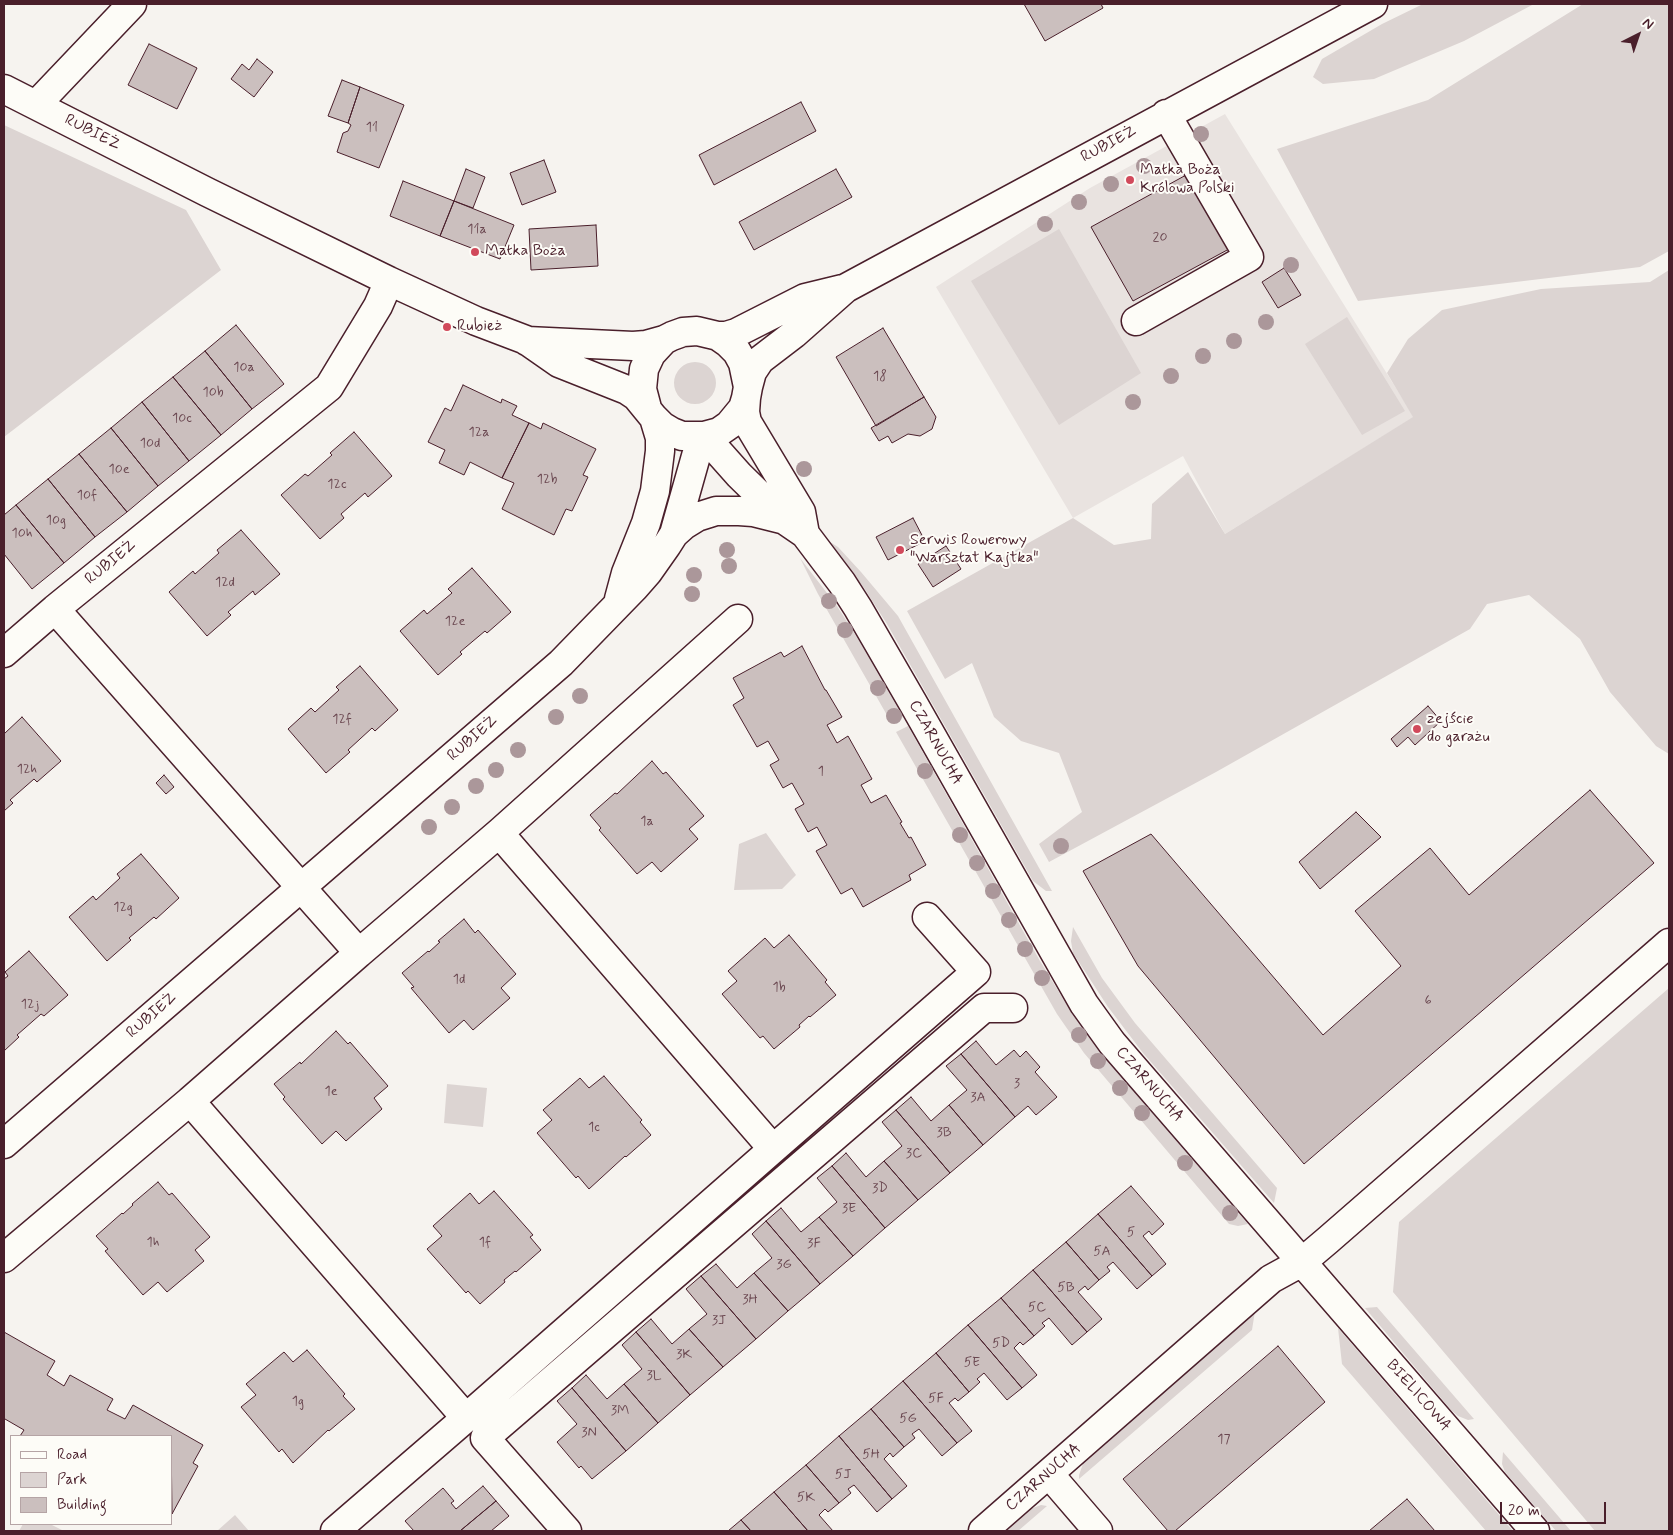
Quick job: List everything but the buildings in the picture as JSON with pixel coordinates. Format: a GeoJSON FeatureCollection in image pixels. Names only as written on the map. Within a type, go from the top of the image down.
{"type":"FeatureCollection","features":[{"type":"Feature","properties":{"kind":"street"},"geometry":{"type":"LineString","coordinates":[[36,105],[132,4]]}},
{"type":"Feature","properties":{"kind":"street","name":"RUBIEŻ"},"geometry":{"type":"LineString","coordinates":[[747,392],[752,372],[760,360],[794,334],[846,288],[1373,4]]}},
{"type":"Feature","properties":{"kind":"street","name":"RUBIEŻ"},"geometry":{"type":"LineString","coordinates":[[4,89],[207,192],[389,281],[476,321],[526,340],[559,363],[631,393],[651,413],[659,431],[660,445],[655,491],[646,523],[626,573],[617,605]]}},
{"type":"Feature","properties":{"kind":"street"},"geometry":{"type":"LineString","coordinates":[[1136,322],[1249,257],[1166,114]]}},
{"type":"Feature","properties":{"kind":"street","name":"RUBIEŻ"},"geometry":{"type":"LineString","coordinates":[[4,653],[55,608],[329,387],[378,306],[389,281]]}},
{"type":"Feature","properties":{"kind":"street","name":"RUBIEŻ"},"geometry":{"type":"LineString","coordinates":[[718,336],[736,333],[805,298],[846,288]]}},
{"type":"Feature","properties":{"kind":"street"},"geometry":{"type":"LineString","coordinates":[[690,331],[706,332],[718,336],[728,342],[740,357],[747,374],[747,392],[743,408],[719,432],[707,436],[682,436],[672,432],[651,413],[642,389],[644,369],[651,354],[664,340],[690,331]]}},
{"type":"Feature","properties":{"kind":"street","name":"RUBIEŻ"},"geometry":{"type":"LineString","coordinates":[[526,340],[633,346],[664,340]]}},
{"type":"Feature","properties":{"kind":"street","name":"CZARNUCHA"},"geometry":{"type":"LineString","coordinates":[[747,392],[745,412],[747,422],[801,512],[796,527]]}},
{"type":"Feature","properties":{"kind":"street","name":"RUBIEŻ"},"geometry":{"type":"LineString","coordinates":[[4,1144],[562,663],[648,572],[674,534],[696,456],[707,436]]}},
{"type":"Feature","properties":{"kind":"street","name":"CZARNUCHA"},"geometry":{"type":"LineString","coordinates":[[707,436],[739,475],[796,527],[842,583],[1084,1004],[1112,1043],[1302,1262],[1271,1280],[983,1531]]}},
{"type":"Feature","properties":{"kind":"street"},"geometry":{"type":"LineString","coordinates":[[674,534],[697,517],[716,511],[752,512],[796,527]]}},
{"type":"Feature","properties":{"kind":"street"},"geometry":{"type":"LineString","coordinates":[[55,608],[359,953]]}},
{"type":"Feature","properties":{"kind":"street"},"geometry":{"type":"LineString","coordinates":[[4,1258],[190,1101],[499,833],[738,619]]}},
{"type":"Feature","properties":{"kind":"street"},"geometry":{"type":"LineString","coordinates":[[499,833],[773,1149]]}},
{"type":"Feature","properties":{"kind":"street"},"geometry":{"type":"LineString","coordinates":[[335,1531],[976,972],[928,917]]}},
{"type":"Feature","properties":{"kind":"street"},"geometry":{"type":"LineString","coordinates":[[1302,1262],[1669,943]]}},
{"type":"Feature","properties":{"kind":"street"},"geometry":{"type":"LineString","coordinates":[[567,1531],[485,1438],[984,1008],[1013,1008]]}},
{"type":"Feature","properties":{"kind":"street"},"geometry":{"type":"LineString","coordinates":[[190,1101],[466,1418]]}},
{"type":"Feature","properties":{"kind":"street","name":"BIELICOWA"},"geometry":{"type":"LineString","coordinates":[[1302,1262],[1535,1531]]}},
{"type":"Feature","properties":{"kind":"street"},"geometry":{"type":"LineString","coordinates":[[1049,1474],[1098,1531]]}},
{"type":"Feature","properties":{"kind":"shaded area"},"geometry":{"type":"Polygon","coordinates":[[[1225,114],[1414,417],[1225,534],[1183,456],[1073,518],[936,287],[1090,188],[1225,114]]]}},
{"type":"Feature","properties":{"kind":"green space"},"geometry":{"type":"Polygon","coordinates":[[[1423,4],[1534,4],[1464,41],[1374,79],[1323,84],[1313,77],[1322,59],[1382,24],[1423,4]]]}},
{"type":"Feature","properties":{"kind":"green space"},"geometry":{"type":"Polygon","coordinates":[[[1583,4],[1669,4],[1669,251],[1640,267],[1358,301],[1277,149],[1428,100],[1583,4]]]}},
{"type":"Feature","properties":{"kind":"green space"},"geometry":{"type":"Polygon","coordinates":[[[4,125],[186,210],[221,270],[4,437],[4,125]]]}},
{"type":"Feature","properties":{"kind":"green space"},"geometry":{"type":"Polygon","coordinates":[[[1059,229],[1141,373],[1059,425],[971,281],[1059,229]]]}},
{"type":"Feature","properties":{"kind":"green space"},"geometry":{"type":"Polygon","coordinates":[[[1669,270],[1669,754],[1656,746],[1610,692],[1580,639],[1529,595],[1487,604],[1470,629],[1216,772],[1049,862],[1039,844],[1082,812],[1059,753],[1021,741],[994,717],[972,663],[945,679],[907,611],[1073,518],[1114,545],[1151,539],[1152,504],[1188,472],[1225,534],[1413,417],[1387,373],[1408,339],[1442,310],[1541,289],[1650,282],[1669,270]]]}},
{"type":"Feature","properties":{"kind":"green space"},"geometry":{"type":"Polygon","coordinates":[[[1347,317],[1405,411],[1362,435],[1305,344],[1347,317]]]}},
{"type":"Feature","properties":{"kind":"green space"},"geometry":{"type":"Polygon","coordinates":[[[691,362],[699,362],[710,368],[716,383],[710,398],[699,404],[691,404],[680,398],[674,387],[674,379],[680,368],[691,362]]]}},
{"type":"Feature","properties":{"kind":"green space"},"geometry":{"type":"Polygon","coordinates":[[[830,542],[838,547],[861,572],[898,616],[1052,891],[1046,891],[1033,881],[887,624],[864,588],[830,542]]]}},
{"type":"Feature","properties":{"kind":"green space"},"geometry":{"type":"Polygon","coordinates":[[[800,558],[837,606],[903,717],[892,724],[818,594],[800,558]]]}},
{"type":"Feature","properties":{"kind":"green space"},"geometry":{"type":"Polygon","coordinates":[[[908,726],[1065,1002],[1141,1100],[1248,1224],[1238,1226],[1229,1224],[1084,1053],[1057,1014],[896,732],[908,726]]]}},
{"type":"Feature","properties":{"kind":"green space"},"geometry":{"type":"Polygon","coordinates":[[[766,833],[796,875],[782,889],[734,890],[739,844],[766,833]]]}},
{"type":"Feature","properties":{"kind":"green space"},"geometry":{"type":"Polygon","coordinates":[[[1073,927],[1102,978],[1135,1023],[1277,1188],[1274,1203],[1143,1053],[1108,1007],[1073,953],[1071,941],[1073,927]]]}},
{"type":"Feature","properties":{"kind":"green space"},"geometry":{"type":"Polygon","coordinates":[[[1669,988],[1669,1531],[1595,1531],[1393,1292],[1399,1222],[1669,988]]]}},
{"type":"Feature","properties":{"kind":"green space"},"geometry":{"type":"Polygon","coordinates":[[[447,1084],[487,1088],[483,1127],[444,1123],[447,1084]]]}},
{"type":"Feature","properties":{"kind":"green space"},"geometry":{"type":"Polygon","coordinates":[[[1377,1307],[1474,1419],[1468,1420],[1458,1416],[1451,1410],[1365,1308],[1377,1307]]]}},
{"type":"Feature","properties":{"kind":"green space"},"geometry":{"type":"Polygon","coordinates":[[[1255,1311],[1252,1330],[1079,1479],[1085,1458],[1255,1311]]]}},
{"type":"Feature","properties":{"kind":"green space"},"geometry":{"type":"Polygon","coordinates":[[[1338,1328],[1513,1531],[1486,1531],[1342,1364],[1338,1328]]]}},
{"type":"Feature","properties":{"kind":"green space"},"geometry":{"type":"Polygon","coordinates":[[[1503,1452],[1571,1531],[1556,1531],[1505,1472],[1502,1464],[1503,1452]]]}},
{"type":"Feature","properties":{"kind":"green space"},"geometry":{"type":"Polygon","coordinates":[[[1041,1505],[1047,1506],[1018,1531],[1000,1531],[1025,1511],[1041,1505]]]}},
{"type":"Feature","properties":{"kind":"green space"},"geometry":{"type":"Polygon","coordinates":[[[235,1515],[249,1531],[217,1531],[235,1515]]]}},
{"type":"Feature","properties":{"kind":"green space"},"geometry":{"type":"Polygon","coordinates":[[[22,1525],[52,1525],[64,1531],[19,1531],[22,1525]]]}},
{"type":"Feature","properties":{"kind":"place","name":"Matka Boża Królowa Polski"},"geometry":{"type":"Point","coordinates":[1130,180]}},
{"type":"Feature","properties":{"kind":"place","name":"Matka Boża"},"geometry":{"type":"Point","coordinates":[475,252]}},
{"type":"Feature","properties":{"kind":"place","name":"Rubież"},"geometry":{"type":"Point","coordinates":[447,327]}},
{"type":"Feature","properties":{"kind":"place","name":"Serwis Rowerowy \"Warsztat Kajtka\""},"geometry":{"type":"Point","coordinates":[900,550]}},
{"type":"Feature","properties":{"kind":"place","name":"zejście do garażu"},"geometry":{"type":"Point","coordinates":[1417,729]}}]}
